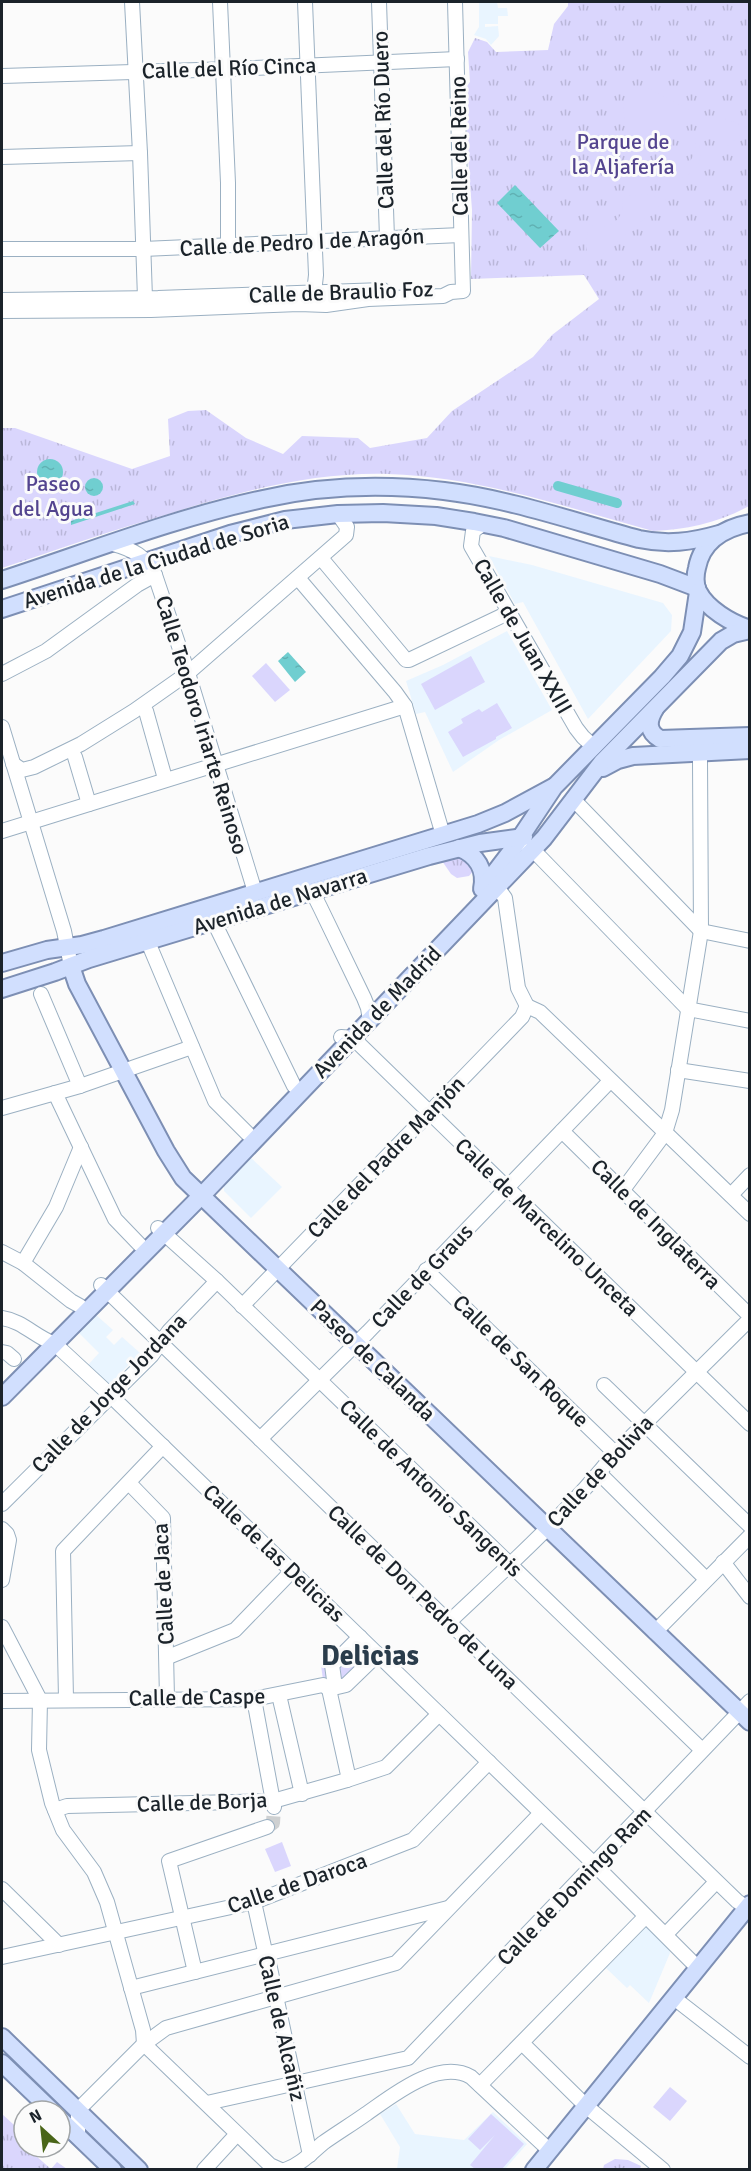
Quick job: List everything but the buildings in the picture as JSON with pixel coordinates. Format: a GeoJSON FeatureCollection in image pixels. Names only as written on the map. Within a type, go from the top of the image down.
{"type":"FeatureCollection","features":[{"type":"Feature","properties":{"kind":"main road","name":"Avenida de la Ciudad de Soria"},"geometry":{"type":"LineString","coordinates":[[2,580],[187,519],[263,499],[330,489],[422,489],[469,495],[512,504],[650,542],[682,543],[719,534],[736,526],[750,523]]}},
{"type":"Feature","properties":{"kind":"main road","name":"Avenida de la Ciudad de Soria"},"geometry":{"type":"LineString","coordinates":[[2,609],[151,568],[260,526],[285,520],[338,514],[382,513],[436,516],[483,524],[670,577],[698,590]]}},
{"type":"Feature","properties":{"kind":"main road","name":"Avenida de Madrid"},"geometry":{"type":"LineString","coordinates":[[490,888],[554,787],[680,656],[692,632],[698,590],[696,574],[700,555],[719,534]]}},
{"type":"Feature","properties":{"kind":"main road"},"geometry":{"type":"LineString","coordinates":[[698,590],[721,614],[750,629]]}},
{"type":"Feature","properties":{"kind":"main road","name":"Avenida de Madrid"},"geometry":{"type":"LineString","coordinates":[[2,1384],[50,1342],[199,1193],[490,888],[533,849],[594,772],[721,641],[733,634],[750,629]]}},
{"type":"Feature","properties":{"kind":"main road"},"geometry":{"type":"LineString","coordinates":[[657,706],[650,719],[650,727],[654,736],[660,739],[748,741]]}},
{"type":"Feature","properties":{"kind":"main road"},"geometry":{"type":"LineString","coordinates":[[594,772],[618,760],[633,756],[701,753],[748,741]]}},
{"type":"Feature","properties":{"kind":"main road","name":"Avenida de Navarra"},"geometry":{"type":"LineString","coordinates":[[2,963],[47,950],[104,939],[443,835],[496,818],[554,787]]}},
{"type":"Feature","properties":{"kind":"main road","name":"Avenida de Navarra"},"geometry":{"type":"LineString","coordinates":[[2,988],[459,848],[519,839],[542,829],[559,818]]}},
{"type":"Feature","properties":{"kind":"main road"},"geometry":{"type":"LineString","coordinates":[[459,848],[479,863],[490,888]]}},
{"type":"Feature","properties":{"kind":"main road","name":"Paseo de Calanda"},"geometry":{"type":"LineString","coordinates":[[71,966],[77,984],[175,1167],[199,1193],[655,1632],[746,1712]]}},
{"type":"Feature","properties":{"kind":"main road","name":"Avenida de Madrid"},"geometry":{"type":"LineString","coordinates":[[199,1193],[248,1134],[294,1086],[347,1037]]}},
{"type":"Feature","properties":{"kind":"main road","name":"Avenida de Madrid"},"geometry":{"type":"LineString","coordinates":[[2,1397],[80,1306],[104,1288],[140,1245],[161,1230]]}},
{"type":"Feature","properties":{"kind":"main road"},"geometry":{"type":"LineString","coordinates":[[534,2169],[748,1907]]}},
{"type":"Feature","properties":{"kind":"main road"},"geometry":{"type":"LineString","coordinates":[[2,2037],[139,2169]]}},
{"type":"Feature","properties":{"kind":"main road"},"geometry":{"type":"LineString","coordinates":[[2,2064],[39,2099]]}},
{"type":"Feature","properties":{"kind":"main road"},"geometry":{"type":"LineString","coordinates":[[72,2130],[113,2169]]}},
{"type":"Feature","properties":{"kind":"street"},"geometry":{"type":"LineString","coordinates":[[132,2],[143,249],[148,304]]}},
{"type":"Feature","properties":{"kind":"street"},"geometry":{"type":"LineString","coordinates":[[220,2],[228,183],[228,245]]}},
{"type":"Feature","properties":{"kind":"street"},"geometry":{"type":"LineString","coordinates":[[299,304],[314,293],[305,2]]}},
{"type":"Feature","properties":{"kind":"street","name":"Calle del Río Duero"},"geometry":{"type":"LineString","coordinates":[[380,2],[387,238]]}},
{"type":"Feature","properties":{"kind":"street","name":"Calle del Reino"},"geometry":{"type":"LineString","coordinates":[[455,2],[461,235],[457,292]]}},
{"type":"Feature","properties":{"kind":"street","name":"Calle del Río Cinca"},"geometry":{"type":"LineString","coordinates":[[2,76],[457,59]]}},
{"type":"Feature","properties":{"kind":"street"},"geometry":{"type":"LineString","coordinates":[[2,157],[140,153]]}},
{"type":"Feature","properties":{"kind":"street","name":"Calle de Pedro I de Aragón"},"geometry":{"type":"LineString","coordinates":[[2,249],[143,249],[461,235]]}},
{"type":"Feature","properties":{"kind":"street","name":"Calle de Braulio Foz"},"geometry":{"type":"LineString","coordinates":[[148,304],[314,293],[442,288],[457,292]]}},
{"type":"Feature","properties":{"kind":"street","name":"Calle de Braulio Foz"},"geometry":{"type":"LineString","coordinates":[[148,304],[326,305],[443,296],[457,292]]}},
{"type":"Feature","properties":{"kind":"street"},"geometry":{"type":"LineString","coordinates":[[2,300],[148,304]]}},
{"type":"Feature","properties":{"kind":"street"},"geometry":{"type":"LineString","coordinates":[[2,311],[148,304]]}},
{"type":"Feature","properties":{"kind":"street"},"geometry":{"type":"LineString","coordinates":[[13,764],[22,770],[29,769],[74,747],[124,717],[188,673],[348,532],[338,514]]}},
{"type":"Feature","properties":{"kind":"street","name":"Calle de Juan XXIII"},"geometry":{"type":"LineString","coordinates":[[483,524],[473,531],[471,546],[579,732],[594,747]]}},
{"type":"Feature","properties":{"kind":"street"},"geometry":{"type":"LineString","coordinates":[[2,674],[46,651],[137,585],[151,568],[134,552],[113,544]]}},
{"type":"Feature","properties":{"kind":"street"},"geometry":{"type":"LineString","coordinates":[[321,558],[406,660],[510,612]]}},
{"type":"Feature","properties":{"kind":"street","name":"Calle Teodoro Iriarte Reinoso"},"geometry":{"type":"LineString","coordinates":[[151,568],[188,673],[255,892]]}},
{"type":"Feature","properties":{"kind":"street"},"geometry":{"type":"LineString","coordinates":[[298,578],[405,706],[443,835]]}},
{"type":"Feature","properties":{"kind":"street"},"geometry":{"type":"LineString","coordinates":[[2,831],[405,706]]}},
{"type":"Feature","properties":{"kind":"street"},"geometry":{"type":"LineString","coordinates":[[146,711],[164,775]]}},
{"type":"Feature","properties":{"kind":"street","name":"Paseo de Calanda"},"geometry":{"type":"LineString","coordinates":[[2,727],[68,946],[71,966]]}},
{"type":"Feature","properties":{"kind":"street"},"geometry":{"type":"LineString","coordinates":[[622,1191],[665,1133],[672,1110],[701,931],[699,900],[701,753]]}},
{"type":"Feature","properties":{"kind":"street"},"geometry":{"type":"LineString","coordinates":[[75,757],[89,804]]}},
{"type":"Feature","properties":{"kind":"street"},"geometry":{"type":"LineString","coordinates":[[573,799],[701,931],[750,941]]}},
{"type":"Feature","properties":{"kind":"street"},"geometry":{"type":"LineString","coordinates":[[519,839],[533,849],[688,1009],[750,1021]]}},
{"type":"Feature","properties":{"kind":"street"},"geometry":{"type":"LineString","coordinates":[[285,883],[310,892],[320,907],[369,1014]]}},
{"type":"Feature","properties":{"kind":"street"},"geometry":{"type":"LineString","coordinates":[[490,888],[505,898],[518,988],[527,1006],[540,1012],[750,1214]]}},
{"type":"Feature","properties":{"kind":"street"},"geometry":{"type":"LineString","coordinates":[[214,922],[294,1086]]}},
{"type":"Feature","properties":{"kind":"street"},"geometry":{"type":"LineString","coordinates":[[147,942],[215,1101],[248,1134]]}},
{"type":"Feature","properties":{"kind":"street"},"geometry":{"type":"LineString","coordinates":[[41,994],[80,1086]]}},
{"type":"Feature","properties":{"kind":"street","name":"Calle del Padre Manjón"},"geometry":{"type":"LineString","coordinates":[[242,1306],[522,1017],[527,1006]]}},
{"type":"Feature","properties":{"kind":"street","name":"Calle de Marcelino Unceta"},"geometry":{"type":"LineString","coordinates":[[347,1037],[429,1112],[750,1424]]}},
{"type":"Feature","properties":{"kind":"street"},"geometry":{"type":"LineString","coordinates":[[2,1108],[80,1086],[192,1047]]}},
{"type":"Feature","properties":{"kind":"street"},"geometry":{"type":"LineString","coordinates":[[678,1070],[750,1081]]}},
{"type":"Feature","properties":{"kind":"street","name":"Calle de Graus"},"geometry":{"type":"LineString","coordinates":[[260,1439],[320,1381],[610,1081]]}},
{"type":"Feature","properties":{"kind":"street"},"geometry":{"type":"LineString","coordinates":[[55,1093],[115,1219],[140,1245]]}},
{"type":"Feature","properties":{"kind":"street","name":"Calle de Inglaterra"},"geometry":{"type":"LineString","coordinates":[[562,1131],[750,1318]]}},
{"type":"Feature","properties":{"kind":"street"},"geometry":{"type":"LineString","coordinates":[[23,1263],[56,1207],[81,1147]]}},
{"type":"Feature","properties":{"kind":"street"},"geometry":{"type":"LineString","coordinates":[[731,1195],[750,1175]]}},
{"type":"Feature","properties":{"kind":"street","name":"Calle de Antonio Sangenis"},"geometry":{"type":"LineString","coordinates":[[161,1230],[217,1281],[702,1750]]}},
{"type":"Feature","properties":{"kind":"street"},"geometry":{"type":"LineString","coordinates":[[2,1252],[23,1263],[80,1306]]}},
{"type":"Feature","properties":{"kind":"street","name":"Calle de San Roque"},"geometry":{"type":"LineString","coordinates":[[426,1270],[615,1453]]}},
{"type":"Feature","properties":{"kind":"street","name":"Calle de Jorge Jordana"},"geometry":{"type":"LineString","coordinates":[[2,1504],[152,1354],[217,1281]]}},
{"type":"Feature","properties":{"kind":"street","name":"Calle de Don Pedro de Luna"},"geometry":{"type":"LineString","coordinates":[[104,1288],[644,1813],[716,1881],[748,1907]]}},
{"type":"Feature","properties":{"kind":"street","name":"Calle de las Delicias"},"geometry":{"type":"LineString","coordinates":[[2,1318],[27,1327],[50,1342],[110,1395],[595,1865],[698,1968]]}},
{"type":"Feature","properties":{"kind":"street","name":"Calle de Bolivia"},"geometry":{"type":"LineString","coordinates":[[449,1622],[547,1528],[615,1453],[750,1318]]}},
{"type":"Feature","properties":{"kind":"street"},"geometry":{"type":"LineString","coordinates":[[604,1385],[750,1526]]}},
{"type":"Feature","properties":{"kind":"street"},"geometry":{"type":"LineString","coordinates":[[66,1699],[63,1551],[163,1446]]}},
{"type":"Feature","properties":{"kind":"street"},"geometry":{"type":"LineString","coordinates":[[599,1473],[706,1579]]}},
{"type":"Feature","properties":{"kind":"street","name":"Calle de Jaca"},"geometry":{"type":"LineString","coordinates":[[129,1483],[163,1518],[168,1657],[167,1698]]}},
{"type":"Feature","properties":{"kind":"street"},"geometry":{"type":"LineString","coordinates":[[2,1529],[9,1540],[2,1580]]}},
{"type":"Feature","properties":{"kind":"street"},"geometry":{"type":"LineString","coordinates":[[655,1632],[750,1536]]}},
{"type":"Feature","properties":{"kind":"street"},"geometry":{"type":"LineString","coordinates":[[723,1562],[750,1597]]}},
{"type":"Feature","properties":{"kind":"street"},"geometry":{"type":"LineString","coordinates":[[168,1657],[235,1630],[292,1571]]}},
{"type":"Feature","properties":{"kind":"street"},"geometry":{"type":"LineString","coordinates":[[2,1627],[40,1700],[39,1750],[53,1807],[63,1830],[97,1878],[117,1932],[143,2030],[144,2044],[237,2134],[270,2165],[280,2169],[295,2165],[397,2092],[419,2080],[456,2071],[467,2075],[480,2085],[549,2150]]}},
{"type":"Feature","properties":{"kind":"street"},"geometry":{"type":"LineString","coordinates":[[348,1778],[332,1688],[332,1665],[360,1637]]}},
{"type":"Feature","properties":{"kind":"street","name":"Calle de Caspe"},"geometry":{"type":"LineString","coordinates":[[2,1701],[255,1699],[323,1685],[332,1688],[346,1685],[378,1654]]}},
{"type":"Feature","properties":{"kind":"street"},"geometry":{"type":"LineString","coordinates":[[279,1695],[302,1794]]}},
{"type":"Feature","properties":{"kind":"street"},"geometry":{"type":"LineString","coordinates":[[255,1699],[274,1804]]}},
{"type":"Feature","properties":{"kind":"street","name":"Calle de Domingo Ram"},"geometry":{"type":"LineString","coordinates":[[408,2058],[702,1750],[746,1712]]}},
{"type":"Feature","properties":{"kind":"street","name":"Calle de Borja"},"geometry":{"type":"LineString","coordinates":[[53,1807],[274,1804],[386,1767],[439,1714]]}},
{"type":"Feature","properties":{"kind":"street","name":"Calle de Daroca"},"geometry":{"type":"LineString","coordinates":[[2,1957],[254,1902],[413,1840],[489,1762]]}},
{"type":"Feature","properties":{"kind":"street"},"geometry":{"type":"LineString","coordinates":[[78,2136],[78,2110],[144,2044],[166,2028],[396,1964],[541,1813]]}},
{"type":"Feature","properties":{"kind":"street"},"geometry":{"type":"LineString","coordinates":[[195,1972],[169,1861],[267,1827]]}},
{"type":"Feature","properties":{"kind":"street"},"geometry":{"type":"LineString","coordinates":[[669,1931],[716,1881]]}},
{"type":"Feature","properties":{"kind":"street"},"geometry":{"type":"LineString","coordinates":[[2,1889],[59,1945]]}},
{"type":"Feature","properties":{"kind":"street","name":"Calle de Alcañiz"},"geometry":{"type":"LineString","coordinates":[[254,1902],[277,1996],[310,2155]]}},
{"type":"Feature","properties":{"kind":"street"},"geometry":{"type":"LineString","coordinates":[[131,1988],[450,1908]]}},
{"type":"Feature","properties":{"kind":"street"},"geometry":{"type":"LineString","coordinates":[[480,2085],[645,1917]]}},
{"type":"Feature","properties":{"kind":"street"},"geometry":{"type":"LineString","coordinates":[[674,1998],[750,2057]]}},
{"type":"Feature","properties":{"kind":"street"},"geometry":{"type":"LineString","coordinates":[[522,2043],[586,2106],[656,2167]]}},
{"type":"Feature","properties":{"kind":"street"},"geometry":{"type":"LineString","coordinates":[[207,2103],[408,2058],[419,2080]]}},
{"type":"Feature","properties":{"kind":"street"},"geometry":{"type":"LineString","coordinates":[[204,2169],[237,2134]]}},
{"type":"Feature","properties":{"kind":"shaded area"},"geometry":{"type":"Polygon","coordinates":[[[479,2],[497,2],[498,8],[507,8],[508,16],[498,16],[498,24],[485,24],[485,27],[498,26],[499,36],[491,45],[486,39],[474,35],[479,27],[479,2]]]}},
{"type":"Feature","properties":{"kind":"shaded area"},"geometry":{"type":"Polygon","coordinates":[[[489,556],[532,565],[663,603],[672,615],[671,631],[588,719],[523,602],[515,604],[489,556]]]}},
{"type":"Feature","properties":{"kind":"shaded area"},"geometry":{"type":"Polygon","coordinates":[[[507,631],[552,710],[499,740],[453,772],[425,712],[416,714],[406,681],[443,665],[507,631]]]}},
{"type":"Feature","properties":{"kind":"shaded area"},"geometry":{"type":"Polygon","coordinates":[[[249,1156],[282,1187],[251,1218],[224,1191],[224,1182],[249,1156]]]}},
{"type":"Feature","properties":{"kind":"shaded area"},"geometry":{"type":"Polygon","coordinates":[[[96,1315],[113,1330],[106,1337],[114,1345],[122,1337],[140,1353],[109,1385],[88,1365],[99,1353],[79,1333],[96,1315]]]}},
{"type":"Feature","properties":{"kind":"shaded area"},"geometry":{"type":"Polygon","coordinates":[[[647,1926],[669,1948],[670,1953],[649,2003],[630,1985],[627,1988],[606,1968],[647,1926]]]}},
{"type":"Feature","properties":{"kind":"shaded area"},"geometry":{"type":"Polygon","coordinates":[[[396,2104],[415,2134],[464,2140],[493,2112],[527,2144],[505,2169],[397,2169],[400,2147],[380,2114],[396,2104]]]}},
{"type":"Feature","properties":{"kind":"green space","name":"Parque de la Aljafería"},"geometry":{"type":"Polygon","coordinates":[[[568,2],[749,2],[749,506],[726,517],[702,524],[653,531],[555,503],[456,481],[388,474],[331,476],[247,491],[2,568],[2,428],[15,428],[132,469],[170,456],[168,419],[188,411],[206,410],[246,438],[283,454],[302,436],[358,438],[370,448],[427,438],[452,411],[533,357],[552,335],[599,299],[584,275],[471,279],[472,210],[465,87],[470,82],[468,52],[475,38],[487,42],[496,52],[548,50],[554,24],[568,6],[568,2]]]}},
{"type":"Feature","properties":{"kind":"green space"},"geometry":{"type":"Polygon","coordinates":[[[646,87],[691,111],[688,122],[678,131],[662,135],[656,141],[653,152],[643,161],[628,153],[623,103],[635,97],[646,87]]]}},
{"type":"Feature","properties":{"kind":"green space"},"geometry":{"type":"Polygon","coordinates":[[[723,118],[749,128],[725,148],[721,132],[723,118]]]}},
{"type":"Feature","properties":{"kind":"green space"},"geometry":{"type":"Polygon","coordinates":[[[694,134],[699,145],[700,156],[692,172],[674,179],[654,169],[672,171],[686,165],[695,152],[694,134]]]}},
{"type":"Feature","properties":{"kind":"green space"},"geometry":{"type":"Polygon","coordinates":[[[644,194],[666,200],[590,265],[586,244],[590,224],[604,227],[610,225],[615,222],[622,211],[622,197],[644,194]]]}},
{"type":"Feature","properties":{"kind":"green space"},"geometry":{"type":"Polygon","coordinates":[[[471,656],[485,682],[435,710],[421,684],[471,656]]]}},
{"type":"Feature","properties":{"kind":"green space"},"geometry":{"type":"Polygon","coordinates":[[[266,663],[290,690],[275,702],[252,676],[266,663]]]}},
{"type":"Feature","properties":{"kind":"green space"},"geometry":{"type":"Polygon","coordinates":[[[497,703],[512,728],[463,757],[448,732],[463,723],[461,719],[479,709],[482,712],[497,703]]]}},
{"type":"Feature","properties":{"kind":"green space"},"geometry":{"type":"Polygon","coordinates":[[[462,855],[476,868],[469,876],[457,878],[451,874],[440,858],[462,855]]]}},
{"type":"Feature","properties":{"kind":"green space"},"geometry":{"type":"Polygon","coordinates":[[[350,1636],[378,1654],[346,1685],[334,1678],[323,1680],[321,1665],[350,1636]]]}},
{"type":"Feature","properties":{"kind":"green space"},"geometry":{"type":"Polygon","coordinates":[[[282,1842],[291,1866],[275,1872],[265,1849],[282,1842]]]}},
{"type":"Feature","properties":{"kind":"green space"},"geometry":{"type":"Polygon","coordinates":[[[670,2087],[687,2101],[670,2121],[653,2107],[670,2087]]]}},
{"type":"Feature","properties":{"kind":"green space"},"geometry":{"type":"Polygon","coordinates":[[[2,2114],[12,2123],[12,2159],[40,2159],[51,2169],[2,2169],[2,2114]]]}},
{"type":"Feature","properties":{"kind":"green space"},"geometry":{"type":"Polygon","coordinates":[[[491,2114],[524,2144],[502,2169],[475,2169],[470,2165],[495,2135],[480,2150],[468,2139],[491,2114]]]}},
{"type":"Feature","properties":{"kind":"green space"},"geometry":{"type":"Polygon","coordinates":[[[615,2159],[628,2160],[641,2166],[640,2169],[603,2169],[604,2165],[615,2159]]]}},
{"type":"Feature","properties":{"kind":"green space"},"geometry":{"type":"Polygon","coordinates":[[[57,2162],[67,2169],[51,2169],[57,2162]]]}},
{"type":"Feature","properties":{"kind":"water"},"geometry":{"type":"Polygon","coordinates":[[[515,185],[559,231],[540,248],[497,203],[515,185]]]}},
{"type":"Feature","properties":{"kind":"water"},"geometry":{"type":"Polygon","coordinates":[[[50,459],[59,463],[63,472],[59,481],[50,485],[41,481],[37,472],[41,463],[50,459]]]}},
{"type":"Feature","properties":{"kind":"water"},"geometry":{"type":"Polygon","coordinates":[[[94,478],[100,481],[103,487],[100,493],[94,496],[88,493],[85,487],[88,481],[94,478]]]}},
{"type":"Feature","properties":{"kind":"water"},"geometry":{"type":"Polygon","coordinates":[[[133,501],[135,504],[71,525],[71,521],[133,501]]]}},
{"type":"Feature","properties":{"kind":"water"},"geometry":{"type":"Polygon","coordinates":[[[288,652],[306,672],[295,682],[278,661],[288,652]]]}},
{"type":"Feature","properties":{"kind":"waterway"},"geometry":{"type":"LineString","coordinates":[[558,486],[617,503]]}},
{"type":"Feature","properties":{"kind":"tunnel"},"geometry":{"type":"LineString","coordinates":[[267,1827],[273,1823],[274,1807]]}},
{"type":"Feature","properties":{"kind":"district","name":"Delicias"},"geometry":{"type":"Point","coordinates":[370,1656]}},
{"type":"Feature","properties":{"kind":"park label","name":"Paseo del Agua"},"geometry":{"type":"Point","coordinates":[53,496]}}]}
